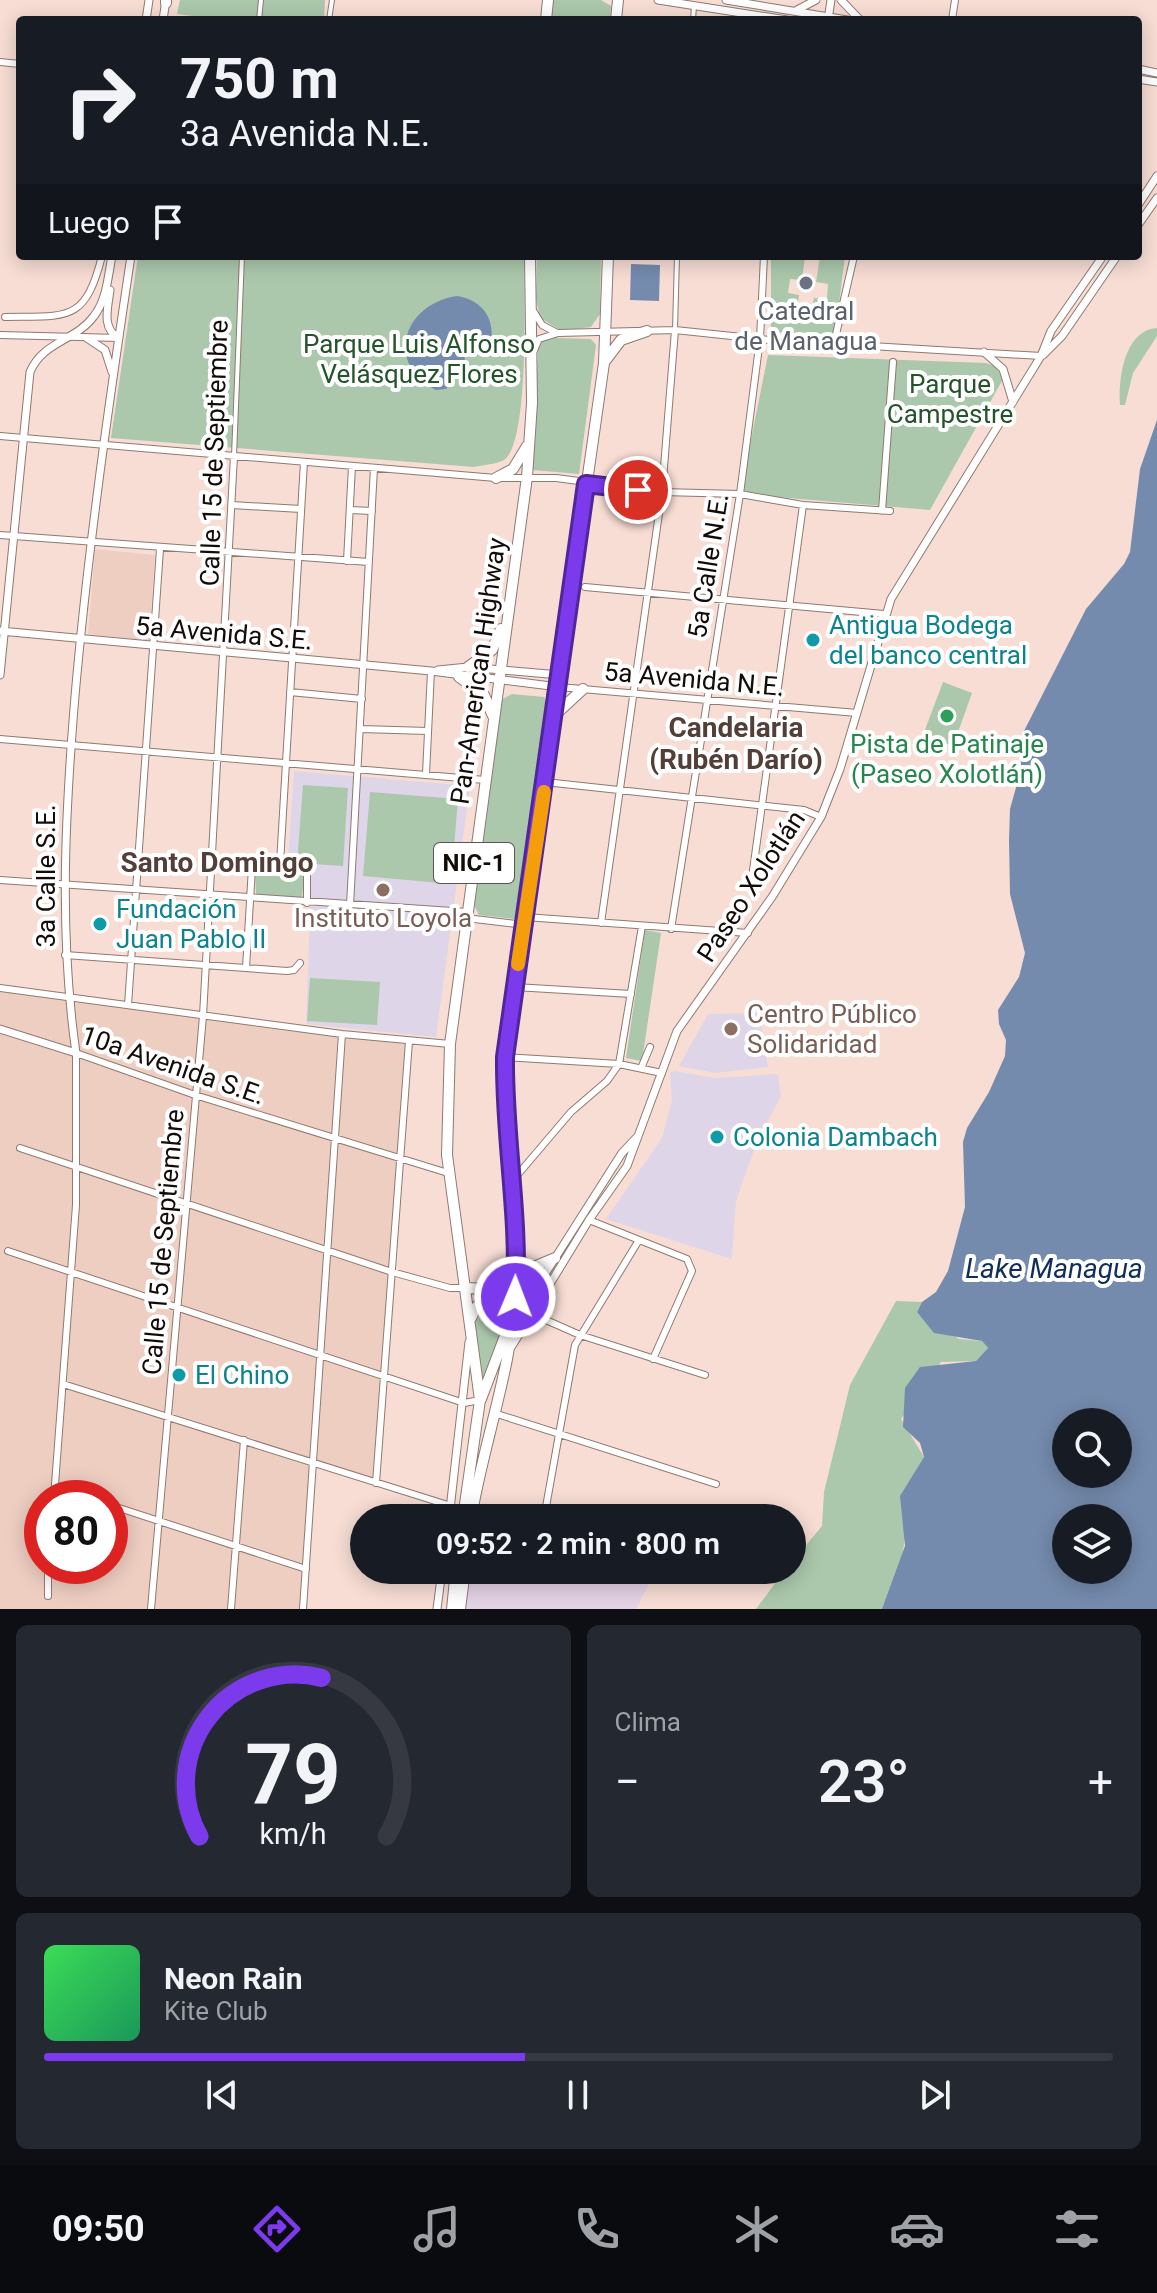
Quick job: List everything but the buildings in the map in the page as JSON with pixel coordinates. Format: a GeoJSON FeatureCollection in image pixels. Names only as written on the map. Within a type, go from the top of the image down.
{"type":"FeatureCollection","features":[{"type":"Feature","properties":{"kind":"highway","name":"Pan-American Highway"},"geometry":{"type":"LineString","coordinates":[[470,1504],[480,1400],[448,1173],[450,1044],[527,477],[530,440],[530,260]]}},
{"type":"Feature","properties":{"kind":"highway","name":"NIC-1"},"geometry":{"type":"LineString","coordinates":[[472,1504],[509,1352],[516,1293],[505,1057],[604,363],[608,260]]}},
{"type":"Feature","properties":{"kind":"highway"},"geometry":{"type":"LineString","coordinates":[[604,363],[621,340],[647,331]]}},
{"type":"Feature","properties":{"kind":"highway"},"geometry":{"type":"LineString","coordinates":[[496,478],[513,469],[530,440]]}},
{"type":"Feature","properties":{"kind":"highway"},"geometry":{"type":"LineString","coordinates":[[468,667],[492,650],[509,604]]}},
{"type":"Feature","properties":{"kind":"highway"},"geometry":{"type":"LineString","coordinates":[[459,677],[484,695],[493,724]]}},
{"type":"Feature","properties":{"kind":"highway"},"geometry":{"type":"LineString","coordinates":[[556,715],[583,689]]}},
{"type":"Feature","properties":{"kind":"highway"},"geometry":{"type":"LineString","coordinates":[[516,1257],[531,1268],[555,1258]]}},
{"type":"Feature","properties":{"kind":"highway"},"geometry":{"type":"LineString","coordinates":[[465,1288],[516,1293]]}},
{"type":"Feature","properties":{"kind":"highway"},"geometry":{"type":"LineString","coordinates":[[471,1320],[477,1306],[516,1293]]}},
{"type":"Feature","properties":{"kind":"highway"},"geometry":{"type":"LineString","coordinates":[[480,1400],[514,1311]]}},
{"type":"Feature","properties":{"kind":"highway"},"geometry":{"type":"LineString","coordinates":[[452,1609],[455,1584]]}},
{"type":"Feature","properties":{"kind":"highway"},"geometry":{"type":"LineString","coordinates":[[460,1609],[463,1584]]}},
{"type":"Feature","properties":{"kind":"street"},"geometry":{"type":"LineString","coordinates":[[658,0],[756,16]]}},
{"type":"Feature","properties":{"kind":"street"},"geometry":{"type":"LineString","coordinates":[[726,0],[818,16]]}},
{"type":"Feature","properties":{"kind":"street"},"geometry":{"type":"LineString","coordinates":[[793,11],[816,0]]}},
{"type":"Feature","properties":{"kind":"street"},"geometry":{"type":"LineString","coordinates":[[841,0],[856,16]]}},
{"type":"Feature","properties":{"kind":"street"},"geometry":{"type":"LineString","coordinates":[[693,16],[694,5]]}},
{"type":"Feature","properties":{"kind":"street"},"geometry":{"type":"LineString","coordinates":[[1142,199],[1157,176]]}},
{"type":"Feature","properties":{"kind":"street"},"geometry":{"type":"LineString","coordinates":[[1142,219],[1157,198]]}},
{"type":"Feature","properties":{"kind":"street"},"geometry":{"type":"LineString","coordinates":[[5,317],[60,315],[76,309],[93,291],[101,260]]}},
{"type":"Feature","properties":{"kind":"street"},"geometry":{"type":"LineString","coordinates":[[0,675],[31,369],[40,354],[82,328],[97,312],[112,260]]}},
{"type":"Feature","properties":{"kind":"street"},"geometry":{"type":"LineString","coordinates":[[113,260],[107,319],[112,335],[119,338]]}},
{"type":"Feature","properties":{"kind":"street","name":"3a Calle S.E."},"geometry":{"type":"LineString","coordinates":[[56,1480],[73,1271],[76,1168],[76,1053],[65,955],[63,884],[71,745],[91,544],[130,260]]}},
{"type":"Feature","properties":{"kind":"street","name":"Calle 15 de Septiembre"},"geometry":{"type":"LineString","coordinates":[[151,1609],[203,1016],[225,654],[242,260]]}},
{"type":"Feature","properties":{"kind":"street"},"geometry":{"type":"LineString","coordinates":[[601,923],[662,492],[675,330],[677,260]]}},
{"type":"Feature","properties":{"kind":"street","name":"5a Calle N.E."},"geometry":{"type":"LineString","coordinates":[[671,929],[740,494],[760,339],[764,260]]}},
{"type":"Feature","properties":{"kind":"street"},"geometry":{"type":"LineString","coordinates":[[834,343],[853,260]]}},
{"type":"Feature","properties":{"kind":"street","name":"Paseo Xolotlán"},"geometry":{"type":"LineString","coordinates":[[509,1352],[589,1220],[627,1166],[677,1031],[748,933],[821,817],[840,769],[884,614],[1041,356],[1051,331],[1100,260]]}},
{"type":"Feature","properties":{"kind":"street","name":"Paseo Xolotlán"},"geometry":{"type":"LineString","coordinates":[[1041,356],[1062,336],[1114,260]]}},
{"type":"Feature","properties":{"kind":"street"},"geometry":{"type":"LineString","coordinates":[[530,306],[542,325],[558,333]]}},
{"type":"Feature","properties":{"kind":"street"},"geometry":{"type":"LineString","coordinates":[[531,357],[539,339],[558,333],[675,330],[760,339],[1041,356]]}},
{"type":"Feature","properties":{"kind":"street"},"geometry":{"type":"LineString","coordinates":[[0,335],[119,338]]}},
{"type":"Feature","properties":{"kind":"street"},"geometry":{"type":"LineString","coordinates":[[87,338],[106,352],[112,382]]}},
{"type":"Feature","properties":{"kind":"street"},"geometry":{"type":"LineString","coordinates":[[984,352],[1003,369],[1013,402]]}},
{"type":"Feature","properties":{"kind":"street"},"geometry":{"type":"LineString","coordinates":[[0,436],[496,478],[527,477],[662,492],[740,494],[803,505],[886,511],[893,362]]}},
{"type":"Feature","properties":{"kind":"street"},"geometry":{"type":"LineString","coordinates":[[280,863],[304,462]]}},
{"type":"Feature","properties":{"kind":"street"},"geometry":{"type":"LineString","coordinates":[[347,561],[352,466]]}},
{"type":"Feature","properties":{"kind":"street"},"geometry":{"type":"LineString","coordinates":[[350,905],[360,769],[374,468]]}},
{"type":"Feature","properties":{"kind":"street"},"geometry":{"type":"LineString","coordinates":[[232,505],[301,509]]}},
{"type":"Feature","properties":{"kind":"street"},"geometry":{"type":"LineString","coordinates":[[751,885],[803,505]]}},
{"type":"Feature","properties":{"kind":"street"},"geometry":{"type":"LineString","coordinates":[[350,510],[372,511]]}},
{"type":"Feature","properties":{"kind":"street"},"geometry":{"type":"LineString","coordinates":[[0,535],[369,562]]}},
{"type":"Feature","properties":{"kind":"street"},"geometry":{"type":"LineString","coordinates":[[128,1005],[160,549]]}},
{"type":"Feature","properties":{"kind":"street"},"geometry":{"type":"LineString","coordinates":[[585,587],[884,614]]}},
{"type":"Feature","properties":{"kind":"street"},"geometry":{"type":"LineString","coordinates":[[2,632],[80,639]]}},
{"type":"Feature","properties":{"kind":"street","name":"5a Avenida S.E."},"geometry":{"type":"LineString","coordinates":[[80,639],[364,666]]}},
{"type":"Feature","properties":{"kind":"street","name":"5a Avenida N.E."},"geometry":{"type":"LineString","coordinates":[[364,666],[431,671],[459,677],[500,676],[560,681],[583,689],[857,713]]}},
{"type":"Feature","properties":{"kind":"street","name":"5a Avenida N.E."},"geometry":{"type":"LineString","coordinates":[[431,671],[468,667],[500,676]]}},
{"type":"Feature","properties":{"kind":"street"},"geometry":{"type":"LineString","coordinates":[[426,774],[431,671]]}},
{"type":"Feature","properties":{"kind":"street"},"geometry":{"type":"LineString","coordinates":[[290,692],[362,699]]}},
{"type":"Feature","properties":{"kind":"street"},"geometry":{"type":"LineString","coordinates":[[361,729],[428,731]]}},
{"type":"Feature","properties":{"kind":"street"},"geometry":{"type":"LineString","coordinates":[[0,739],[485,780]]}},
{"type":"Feature","properties":{"kind":"street"},"geometry":{"type":"LineString","coordinates":[[545,782],[804,810],[821,817]]}},
{"type":"Feature","properties":{"kind":"street"},"geometry":{"type":"LineString","coordinates":[[246,968],[252,867],[260,862],[307,867],[307,903]]}},
{"type":"Feature","properties":{"kind":"street"},"geometry":{"type":"LineString","coordinates":[[0,880],[524,921],[748,933]]}},
{"type":"Feature","properties":{"kind":"street"},"geometry":{"type":"LineString","coordinates":[[512,1181],[571,1112],[607,1081],[619,1064],[642,926]]}},
{"type":"Feature","properties":{"kind":"street"},"geometry":{"type":"LineString","coordinates":[[65,955],[287,971],[294,970],[300,963]]}},
{"type":"Feature","properties":{"kind":"street"},"geometry":{"type":"LineString","coordinates":[[515,987],[631,994]]}},
{"type":"Feature","properties":{"kind":"street"},"geometry":{"type":"LineString","coordinates":[[0,988],[342,1034],[450,1044]]}},
{"type":"Feature","properties":{"kind":"street","name":"10a Avenida S.E."},"geometry":{"type":"LineString","coordinates":[[0,1029],[195,1095],[448,1173]]}},
{"type":"Feature","properties":{"kind":"street"},"geometry":{"type":"LineString","coordinates":[[303,1609],[342,1034]]}},
{"type":"Feature","properties":{"kind":"street"},"geometry":{"type":"LineString","coordinates":[[376,1483],[409,1041]]}},
{"type":"Feature","properties":{"kind":"street"},"geometry":{"type":"LineString","coordinates":[[642,1066],[650,1047]]}},
{"type":"Feature","properties":{"kind":"street"},"geometry":{"type":"LineString","coordinates":[[505,1057],[642,1066],[662,1073]]}},
{"type":"Feature","properties":{"kind":"street","name":"Paseo Xolotlán"},"geometry":{"type":"LineString","coordinates":[[516,1293],[534,1286],[622,1153],[638,1136]]}},
{"type":"Feature","properties":{"kind":"street"},"geometry":{"type":"LineString","coordinates":[[20,1148],[325,1251],[450,1288],[465,1288]]}},
{"type":"Feature","properties":{"kind":"street"},"geometry":{"type":"LineString","coordinates":[[589,1220],[687,1259],[692,1271],[653,1359]]}},
{"type":"Feature","properties":{"kind":"street"},"geometry":{"type":"LineString","coordinates":[[547,1504],[580,1335],[639,1240]]}},
{"type":"Feature","properties":{"kind":"street"},"geometry":{"type":"LineString","coordinates":[[8,1251],[464,1403],[480,1400]]}},
{"type":"Feature","properties":{"kind":"street"},"geometry":{"type":"LineString","coordinates":[[530,1313],[580,1335],[705,1375]]}},
{"type":"Feature","properties":{"kind":"street"},"geometry":{"type":"LineString","coordinates":[[451,1504],[471,1320]]}},
{"type":"Feature","properties":{"kind":"street"},"geometry":{"type":"LineString","coordinates":[[63,1384],[444,1504]]}},
{"type":"Feature","properties":{"kind":"street"},"geometry":{"type":"LineString","coordinates":[[494,1413],[716,1484]]}},
{"type":"Feature","properties":{"kind":"street"},"geometry":{"type":"LineString","coordinates":[[231,1609],[244,1440]]}},
{"type":"Feature","properties":{"kind":"street"},"geometry":{"type":"LineString","coordinates":[[128,1511],[306,1569]]}},
{"type":"Feature","properties":{"kind":"street"},"geometry":{"type":"LineString","coordinates":[[48,1584],[48,1596]]}},
{"type":"Feature","properties":{"kind":"street"},"geometry":{"type":"LineString","coordinates":[[437,1609],[440,1584]]}},
{"type":"Feature","properties":{"kind":"shaded area"},"geometry":{"type":"Polygon","coordinates":[[[95,549],[155,555],[149,641],[88,634],[95,549]]]}},
{"type":"Feature","properties":{"kind":"shaded area","name":"Instituto Loyola"},"geometry":{"type":"Polygon","coordinates":[[[294,771],[470,786],[436,1037],[306,1024],[312,861],[288,859],[294,771]]]}},
{"type":"Feature","properties":{"kind":"shaded area"},"geometry":{"type":"Polygon","coordinates":[[[0,988],[409,1041],[376,1483],[313,1461],[303,1609],[0,1609],[0,988]]]}},
{"type":"Feature","properties":{"kind":"shaded area","name":"Centro Público Solidaridad"},"geometry":{"type":"Polygon","coordinates":[[[759,1013],[768,1067],[715,1073],[679,1066],[708,1014],[759,1013]]]}},
{"type":"Feature","properties":{"kind":"shaded area"},"geometry":{"type":"Polygon","coordinates":[[[670,1072],[715,1078],[778,1074],[781,1096],[757,1142],[736,1201],[732,1259],[606,1219],[662,1138],[672,1100],[670,1072]]]}},
{"type":"Feature","properties":{"kind":"shaded area"},"geometry":{"type":"Polygon","coordinates":[[[469,1584],[649,1585],[636,1609],[465,1609],[469,1584]]]}},
{"type":"Feature","properties":{"kind":"green space"},"geometry":{"type":"Polygon","coordinates":[[[180,0],[325,0],[324,16],[177,14],[180,0]]]}},
{"type":"Feature","properties":{"kind":"green space"},"geometry":{"type":"Polygon","coordinates":[[[552,0],[601,0],[611,6],[610,16],[550,16],[552,0]]]}},
{"type":"Feature","properties":{"kind":"green space","name":"Parque Luis Alfonso Velásquez Flores"},"geometry":{"type":"Polygon","coordinates":[[[137,260],[524,260],[522,397],[512,448],[504,460],[474,467],[111,438],[137,260]]]}},
{"type":"Feature","properties":{"kind":"green space"},"geometry":{"type":"Polygon","coordinates":[[[537,260],[601,260],[600,314],[591,327],[562,331],[540,318],[536,299],[537,260]]]}},
{"type":"Feature","properties":{"kind":"green space"},"geometry":{"type":"Polygon","coordinates":[[[771,260],[804,260],[802,280],[790,279],[788,293],[799,295],[797,309],[811,311],[814,298],[827,299],[828,284],[816,282],[819,260],[844,260],[835,335],[771,332],[771,260]]]}},
{"type":"Feature","properties":{"kind":"green space"},"geometry":{"type":"Polygon","coordinates":[[[1157,328],[1157,336],[1133,373],[1125,405],[1120,405],[1122,370],[1130,347],[1137,337],[1157,328]]]}},
{"type":"Feature","properties":{"kind":"green space"},"geometry":{"type":"Polygon","coordinates":[[[555,338],[591,339],[596,345],[579,474],[533,470],[538,350],[543,341],[555,338]]]}},
{"type":"Feature","properties":{"kind":"green space","name":"Parque Campestre"},"geometry":{"type":"Polygon","coordinates":[[[768,355],[986,363],[995,366],[1003,379],[930,510],[740,494],[768,355]]]}},
{"type":"Feature","properties":{"kind":"green space","name":"Pista de Patinaje (Paseo Xolotlán)"},"geometry":{"type":"Polygon","coordinates":[[[943,682],[972,693],[953,746],[923,735],[943,682]]]}},
{"type":"Feature","properties":{"kind":"green space"},"geometry":{"type":"Polygon","coordinates":[[[512,694],[544,697],[547,703],[520,912],[515,919],[479,915],[474,905],[501,700],[512,694]]]}},
{"type":"Feature","properties":{"kind":"green space"},"geometry":{"type":"Polygon","coordinates":[[[303,785],[348,788],[343,866],[297,863],[303,785]]]}},
{"type":"Feature","properties":{"kind":"green space"},"geometry":{"type":"Polygon","coordinates":[[[370,792],[458,799],[451,884],[363,876],[370,792]]]}},
{"type":"Feature","properties":{"kind":"green space"},"geometry":{"type":"Polygon","coordinates":[[[258,867],[305,870],[302,898],[256,894],[255,871],[258,867]]]}},
{"type":"Feature","properties":{"kind":"green space"},"geometry":{"type":"Polygon","coordinates":[[[645,930],[661,933],[642,1061],[626,1058],[645,930]]]}},
{"type":"Feature","properties":{"kind":"green space"},"geometry":{"type":"Polygon","coordinates":[[[310,978],[380,982],[377,1025],[307,1021],[310,978]]]}},
{"type":"Feature","properties":{"kind":"green space"},"geometry":{"type":"Polygon","coordinates":[[[896,1301],[922,1302],[917,1312],[959,1339],[982,1341],[988,1348],[976,1361],[941,1362],[901,1419],[924,1457],[913,1476],[902,1559],[884,1609],[756,1609],[775,1584],[806,1584],[806,1545],[822,1526],[824,1492],[850,1385],[896,1301]]]}},
{"type":"Feature","properties":{"kind":"green space"},"geometry":{"type":"Polygon","coordinates":[[[509,1302],[486,1382],[483,1383],[475,1321],[493,1305],[509,1302]]]}},
{"type":"Feature","properties":{"kind":"water"},"geometry":{"type":"Polygon","coordinates":[[[631,264],[660,265],[659,301],[630,300],[631,264]]]}},
{"type":"Feature","properties":{"kind":"water"},"geometry":{"type":"Polygon","coordinates":[[[457,296],[480,306],[485,312],[491,325],[491,342],[476,357],[470,353],[464,355],[466,366],[446,389],[436,390],[420,379],[410,366],[406,351],[407,337],[423,311],[438,301],[457,296]]]}},
{"type":"Feature","properties":{"kind":"water","name":"Lake Managua"},"geometry":{"type":"Polygon","coordinates":[[[1157,420],[1157,1609],[882,1609],[905,1546],[900,1496],[924,1457],[920,1443],[903,1427],[905,1388],[920,1367],[976,1361],[988,1348],[982,1341],[934,1333],[917,1312],[922,1302],[936,1292],[948,1271],[965,1207],[963,1142],[967,1128],[989,1092],[1005,1056],[1006,1040],[999,1024],[998,1010],[1019,977],[1025,953],[1010,894],[1009,840],[1010,809],[1019,777],[1024,731],[1086,609],[1124,564],[1130,552],[1140,469],[1157,420]]]}},
{"type":"Feature","properties":{"kind":"slow traffic"},"geometry":{"type":"LineString","coordinates":[[518,964],[544,792]]}},
{"type":"Feature","properties":{"kind":"place","name":"Catedral de Managua"},"geometry":{"type":"Point","coordinates":[806,283]}},
{"type":"Feature","properties":{"kind":"place","name":"Antigua Bodega del banco central"},"geometry":{"type":"Point","coordinates":[813,640]}},
{"type":"Feature","properties":{"kind":"place","name":"Pista de Patinaje (Paseo Xolotlán)"},"geometry":{"type":"Point","coordinates":[947,716]}},
{"type":"Feature","properties":{"kind":"place","name":"Instituto Loyola"},"geometry":{"type":"Point","coordinates":[383,890]}},
{"type":"Feature","properties":{"kind":"place","name":"Fundación Juan Pablo II"},"geometry":{"type":"Point","coordinates":[100,924]}},
{"type":"Feature","properties":{"kind":"place","name":"Centro Público Solidaridad"},"geometry":{"type":"Point","coordinates":[731,1029]}},
{"type":"Feature","properties":{"kind":"place","name":"Colonia Dambach"},"geometry":{"type":"Point","coordinates":[717,1137]}},
{"type":"Feature","properties":{"kind":"place","name":"El Chino"},"geometry":{"type":"Point","coordinates":[179,1375]}},
{"type":"Feature","properties":{"kind":"district","name":"Candelaria (Rubén Darío)"},"geometry":{"type":"Point","coordinates":[736,743]}},
{"type":"Feature","properties":{"kind":"district","name":"Santo Domingo"},"geometry":{"type":"Point","coordinates":[217,862]}},
{"type":"Feature","properties":{"kind":"route"},"geometry":{"type":"LineString","coordinates":[[515,1297],[516,1215],[508,1142],[505,1057],[556,715],[586,484],[638,490]]}}]}
